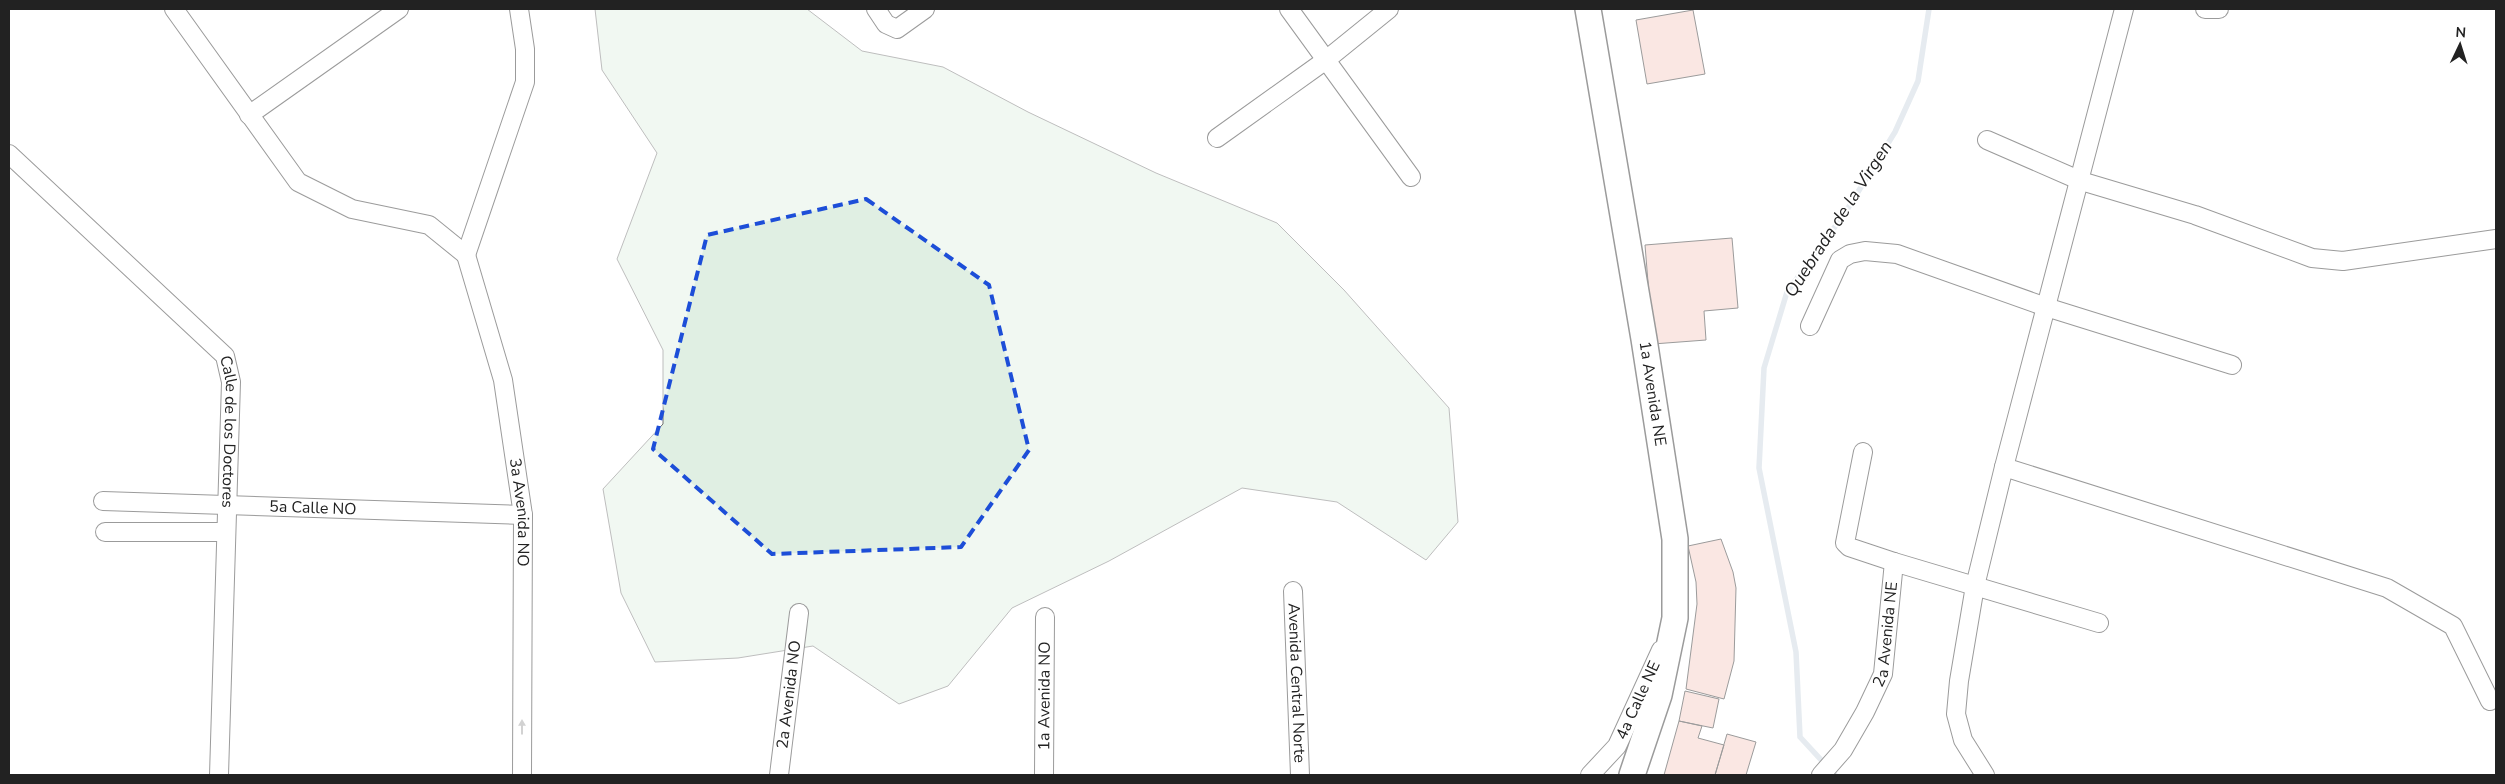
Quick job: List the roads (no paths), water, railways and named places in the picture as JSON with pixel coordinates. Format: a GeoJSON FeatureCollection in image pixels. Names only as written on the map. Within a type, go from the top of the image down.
{"type":"FeatureCollection","features":[{"type":"Feature","properties":{"kind":"main road","name":"1a Avenida NE"},"geometry":{"type":"LineString","coordinates":[[1588,9],[1644,339],[1675,539],[1675,618],[1659,696],[1632,775]]}},
{"type":"Feature","properties":{"kind":"street"},"geometry":{"type":"LineString","coordinates":[[174,9],[298,182],[352,209],[429,225],[466,255],[524,82],[525,49],[519,9]]}},
{"type":"Feature","properties":{"kind":"street"},"geometry":{"type":"LineString","coordinates":[[249,116],[399,9]]}},
{"type":"Feature","properties":{"kind":"street"},"geometry":{"type":"LineString","coordinates":[[876,9],[886,24],[897,29],[926,9]]}},
{"type":"Feature","properties":{"kind":"street"},"geometry":{"type":"LineString","coordinates":[[1289,9],[1411,177]]}},
{"type":"Feature","properties":{"kind":"street"},"geometry":{"type":"LineString","coordinates":[[1217,138],[1326,60],[1389,9]]}},
{"type":"Feature","properties":{"kind":"street"},"geometry":{"type":"LineString","coordinates":[[1985,775],[1963,740],[1956,714],[1959,681],[1975,586],[2004,467],[2081,181],[2124,9]]}},
{"type":"Feature","properties":{"kind":"street"},"geometry":{"type":"LineString","coordinates":[[2205,9],[2219,9]]}},
{"type":"Feature","properties":{"kind":"street"},"geometry":{"type":"LineString","coordinates":[[1987,140],[2081,181],[2195,215],[2312,258],[2343,261],[2496,239]]}},
{"type":"Feature","properties":{"kind":"street","name":"Calle de los Doctores"},"geometry":{"type":"LineString","coordinates":[[9,154],[225,356],[231,382],[219,775]]}},
{"type":"Feature","properties":{"kind":"street"},"geometry":{"type":"LineString","coordinates":[[1810,326],[1840,260],[1850,254],[1865,251],[1896,254],[2046,307],[2232,365]]}},
{"type":"Feature","properties":{"kind":"street","name":"3a Avenida NO"},"geometry":{"type":"LineString","coordinates":[[466,255],[503,380],[523,515],[522,775]]}},
{"type":"Feature","properties":{"kind":"street"},"geometry":{"type":"LineString","coordinates":[[1864,452],[1845,543],[1849,547],[1894,562]]}},
{"type":"Feature","properties":{"kind":"street"},"geometry":{"type":"LineString","coordinates":[[2004,467],[2387,588],[2453,626],[2490,701]]}},
{"type":"Feature","properties":{"kind":"street","name":"5a Calle NO"},"geometry":{"type":"LineString","coordinates":[[103,501],[523,515]]}},
{"type":"Feature","properties":{"kind":"street"},"geometry":{"type":"LineString","coordinates":[[105,532],[225,532]]}},
{"type":"Feature","properties":{"kind":"street","name":"2a Avenida NE"},"geometry":{"type":"LineString","coordinates":[[1821,775],[1843,750],[1865,712],[1883,674],[1894,562],[2099,623]]}},
{"type":"Feature","properties":{"kind":"street","name":"Avenida Central Norte"},"geometry":{"type":"LineString","coordinates":[[1293,591],[1300,775]]}},
{"type":"Feature","properties":{"kind":"street","name":"2a Avenida NO"},"geometry":{"type":"LineString","coordinates":[[779,775],[799,613]]}},
{"type":"Feature","properties":{"kind":"street","name":"1a Avenida NO"},"geometry":{"type":"LineString","coordinates":[[1044,775],[1045,617]]}},
{"type":"Feature","properties":{"kind":"street","name":"4a Calle NE"},"geometry":{"type":"LineString","coordinates":[[1590,775],[1617,746],[1675,618]]}},
{"type":"Feature","properties":{"kind":"waterway","name":"Quebrada de la Virgen"},"geometry":{"type":"LineString","coordinates":[[1835,775],[1800,737],[1796,652],[1759,468],[1764,368],[1787,292],[1845,213],[1895,132],[1918,81],[1929,9]]}}]}
